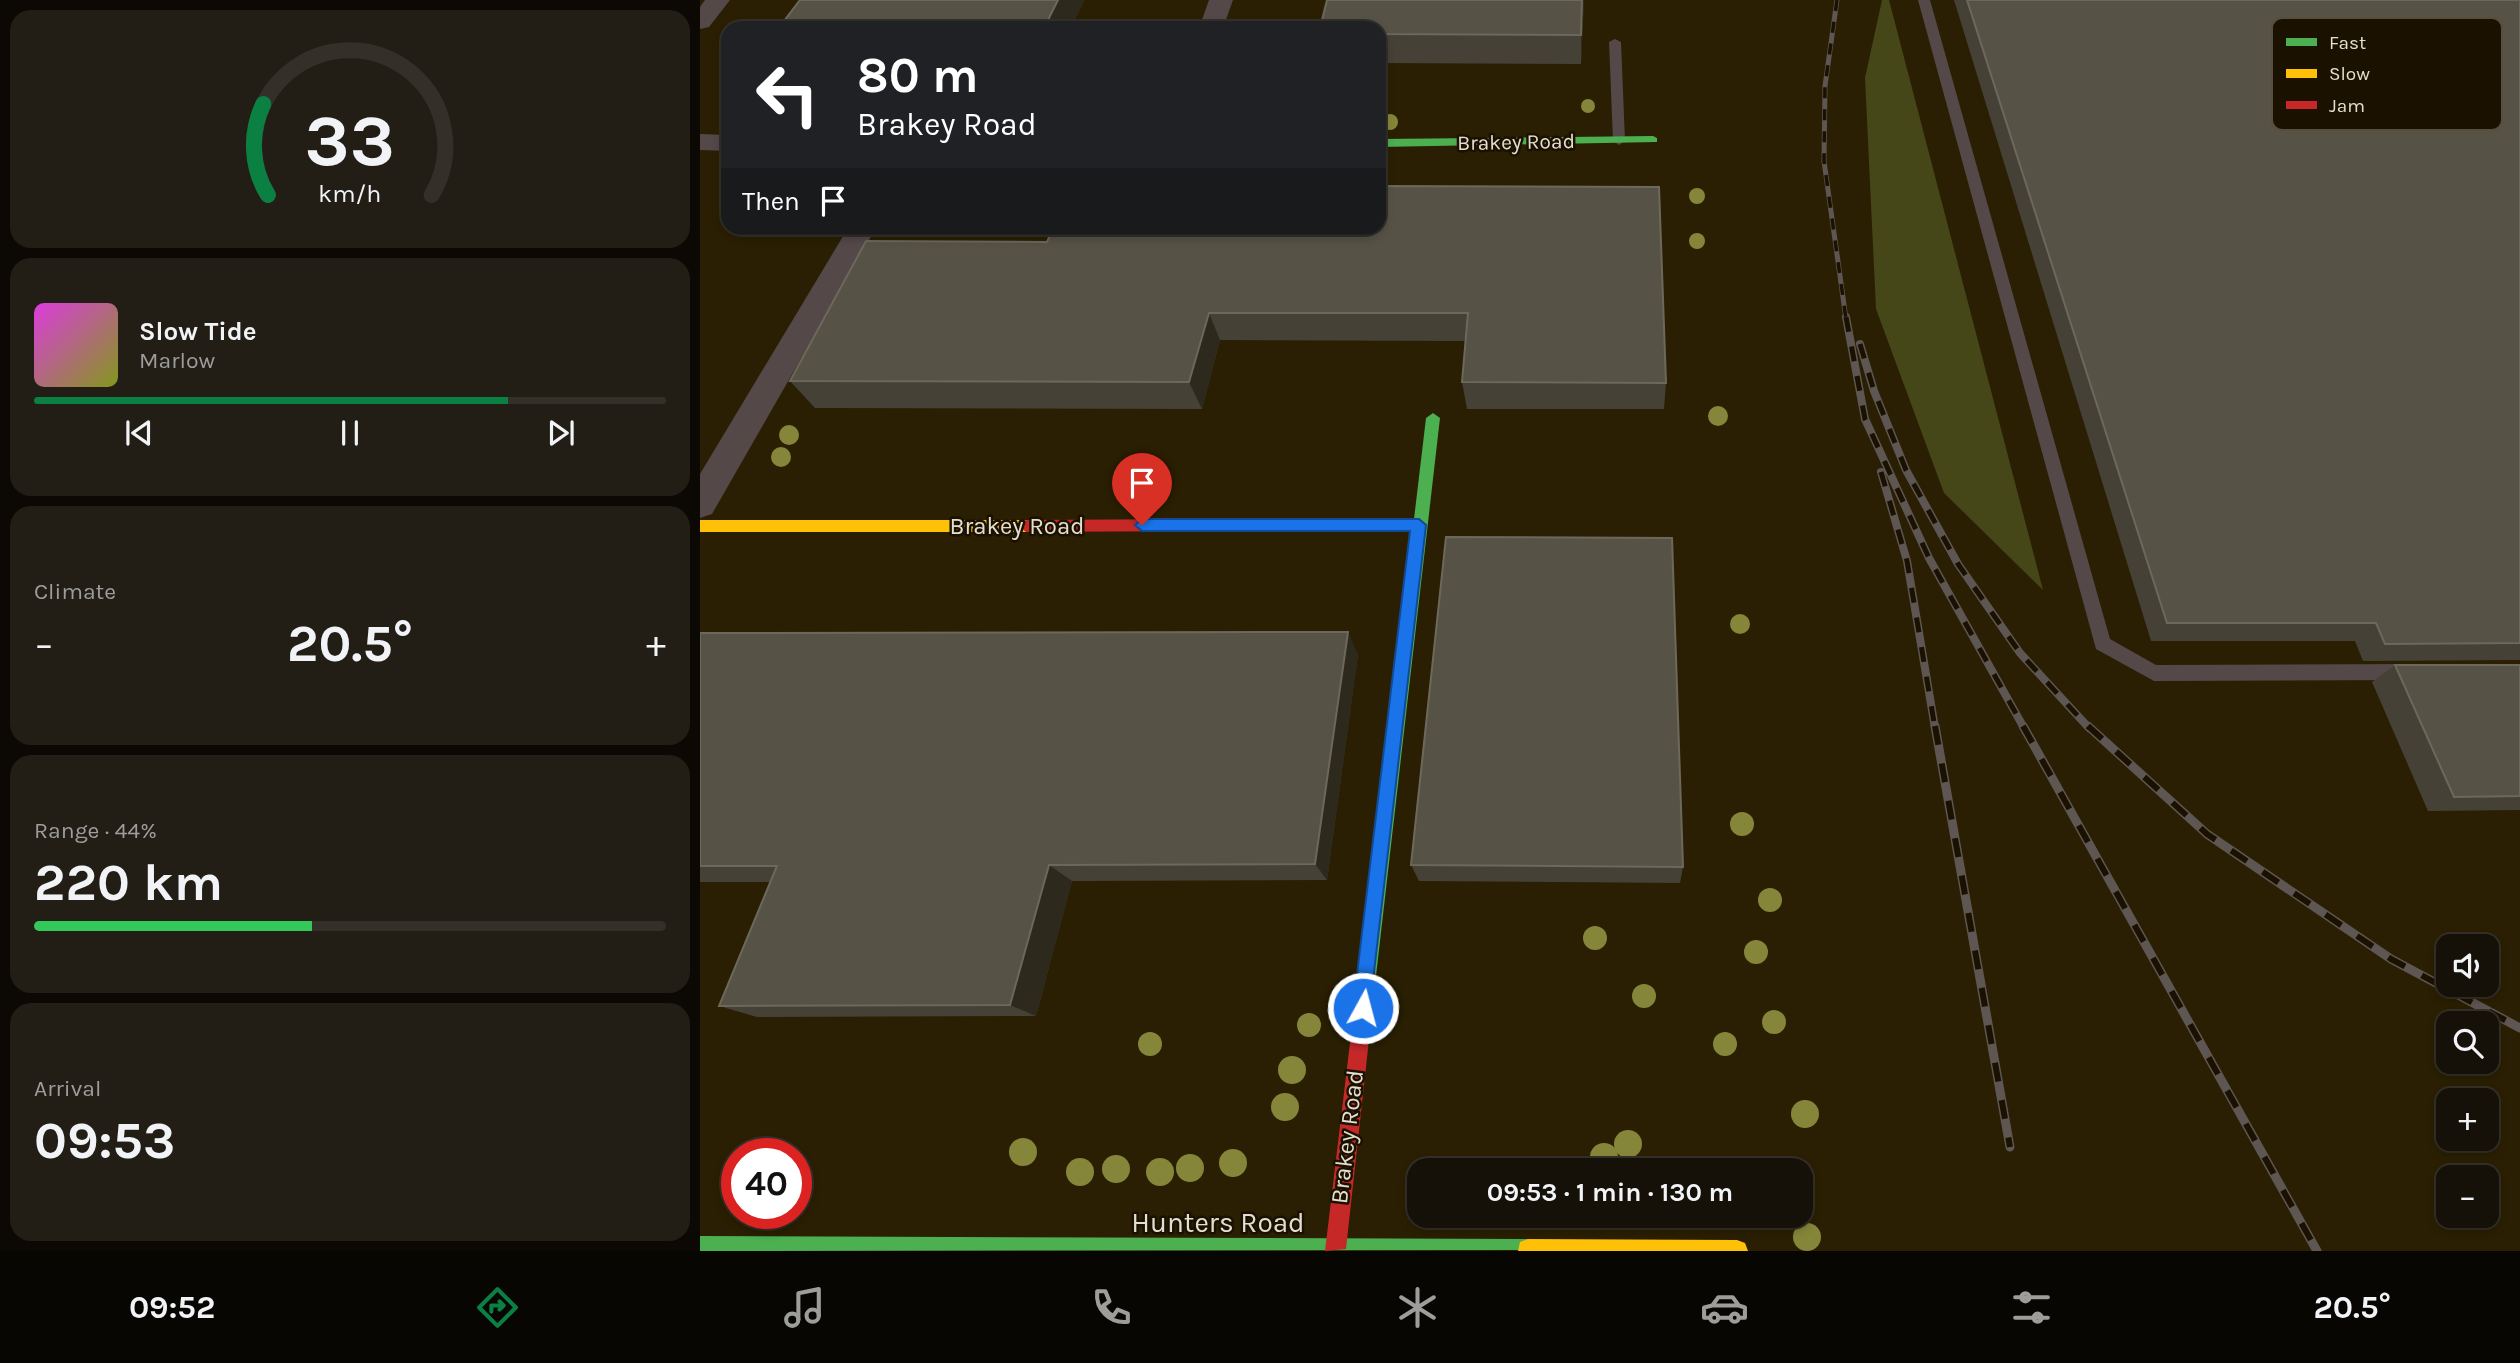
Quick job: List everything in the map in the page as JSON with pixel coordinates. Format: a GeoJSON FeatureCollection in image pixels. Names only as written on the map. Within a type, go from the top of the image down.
{"type":"FeatureCollection","features":[{"type":"Feature","properties":{"kind":"street"},"geometry":{"type":"LineString","coordinates":[[700,22],[718,0]]}},
{"type":"Feature","properties":{"kind":"street"},"geometry":{"type":"LineString","coordinates":[[1213,21],[1220,0]]}},
{"type":"Feature","properties":{"kind":"street","name":"Brakey Road"},"geometry":{"type":"LineString","coordinates":[[1386,143],[1653,140]]}},
{"type":"Feature","properties":{"kind":"street"},"geometry":{"type":"LineString","coordinates":[[700,142],[721,143]]}},
{"type":"Feature","properties":{"kind":"street"},"geometry":{"type":"LineString","coordinates":[[700,504],[858,235]]}},
{"type":"Feature","properties":{"kind":"street","name":"Brakey Road"},"geometry":{"type":"LineString","coordinates":[[1335,1249],[1433,418]]}},
{"type":"Feature","properties":{"kind":"street","name":"Brakey Road"},"geometry":{"type":"LineString","coordinates":[[700,526],[1419,525]]}},
{"type":"Feature","properties":{"kind":"street","name":"Hunters Road"},"geometry":{"type":"LineString","coordinates":[[700,1247],[1737,1251]]}},
{"type":"Feature","properties":{"kind":"lane"},"geometry":{"type":"LineString","coordinates":[[1924,0],[2102,644],[2154,673],[2425,671]]}},
{"type":"Feature","properties":{"kind":"lane"},"geometry":{"type":"LineString","coordinates":[[1615,42],[1619,141]]}},
{"type":"Feature","properties":{"kind":"shaded area"},"geometry":{"type":"Polygon","coordinates":[[[700,0],[2520,0],[2520,1251],[700,1251],[700,0]]]}},
{"type":"Feature","properties":{"kind":"shaded area"},"geometry":{"type":"Polygon","coordinates":[[[1882,0],[1889,0],[2043,590],[1944,493],[1876,309],[1865,78],[1882,0]]]}},
{"type":"Feature","properties":{"kind":"building"},"geometry":{"type":"Polygon","coordinates":[[[800,0],[1058,0],[1048,21],[784,21],[800,0]]]}},
{"type":"Feature","properties":{"kind":"building"},"geometry":{"type":"Polygon","coordinates":[[[1327,0],[1582,0],[1581,35],[1386,34],[1386,21],[1322,21],[1327,0]]]}},
{"type":"Feature","properties":{"kind":"building"},"geometry":{"type":"Polygon","coordinates":[[[1967,0],[2520,0],[2520,643],[2385,644],[2376,623],[2167,623],[1967,0]]]}},
{"type":"Feature","properties":{"kind":"building"},"geometry":{"type":"Polygon","coordinates":[[[1386,186],[1659,187],[1666,383],[1462,382],[1468,313],[1209,313],[1189,382],[790,381],[866,241],[1047,242],[1050,235],[1386,235],[1386,186]]]}},
{"type":"Feature","properties":{"kind":"building"},"geometry":{"type":"Polygon","coordinates":[[[1446,537],[1672,538],[1683,867],[1411,865],[1446,537]]]}},
{"type":"Feature","properties":{"kind":"building"},"geometry":{"type":"Polygon","coordinates":[[[1348,632],[1315,864],[1049,865],[1010,1005],[719,1006],[777,866],[700,866],[700,633],[1348,632]]]}},
{"type":"Feature","properties":{"kind":"building"},"geometry":{"type":"Polygon","coordinates":[[[2395,665],[2520,665],[2520,796],[2454,797],[2395,665]]]}},
{"type":"Feature","properties":{"kind":"railway"},"geometry":{"type":"LineString","coordinates":[[1837,0],[1825,86],[1824,161],[1846,319]]}},
{"type":"Feature","properties":{"kind":"railway"},"geometry":{"type":"LineString","coordinates":[[1846,317],[1865,419],[1929,558],[2024,728]]}},
{"type":"Feature","properties":{"kind":"railway"},"geometry":{"type":"LineString","coordinates":[[1860,344],[1874,391],[1906,470],[1958,564],[2020,653],[2089,728]]}},
{"type":"Feature","properties":{"kind":"railway"},"geometry":{"type":"LineString","coordinates":[[1881,472],[1907,561],[1935,728]]}},
{"type":"Feature","properties":{"kind":"railway"},"geometry":{"type":"LineString","coordinates":[[1935,726],[2010,1147]]}},
{"type":"Feature","properties":{"kind":"railway"},"geometry":{"type":"LineString","coordinates":[[2023,726],[2317,1251]]}},
{"type":"Feature","properties":{"kind":"railway"},"geometry":{"type":"LineString","coordinates":[[2088,726],[2207,834],[2391,959],[2520,1028]]}},
{"type":"Feature","properties":{"kind":"traffic: fast"},"geometry":{"type":"LineString","coordinates":[[1386,143],[1653,140]]}},
{"type":"Feature","properties":{"kind":"traffic: fast"},"geometry":{"type":"LineString","coordinates":[[1367,976],[1433,418]]}},
{"type":"Feature","properties":{"kind":"traffic: fast"},"geometry":{"type":"LineString","coordinates":[[1203,525],[1419,525]]}},
{"type":"Feature","properties":{"kind":"traffic: fast"},"geometry":{"type":"LineString","coordinates":[[700,1247],[1528,1250]]}},
{"type":"Feature","properties":{"kind":"traffic: slow"},"geometry":{"type":"LineString","coordinates":[[700,526],[1026,526]]}},
{"type":"Feature","properties":{"kind":"traffic: slow"},"geometry":{"type":"LineString","coordinates":[[1528,1250],[1737,1251]]}},
{"type":"Feature","properties":{"kind":"traffic: jam"},"geometry":{"type":"LineString","coordinates":[[1026,526],[1203,525]]}},
{"type":"Feature","properties":{"kind":"traffic: jam"},"geometry":{"type":"LineString","coordinates":[[1335,1249],[1367,976]]}},
{"type":"Feature","properties":{"kind":"route"},"geometry":{"type":"LineString","coordinates":[[1142,525],[1419,525],[1363,1008]]}}]}
